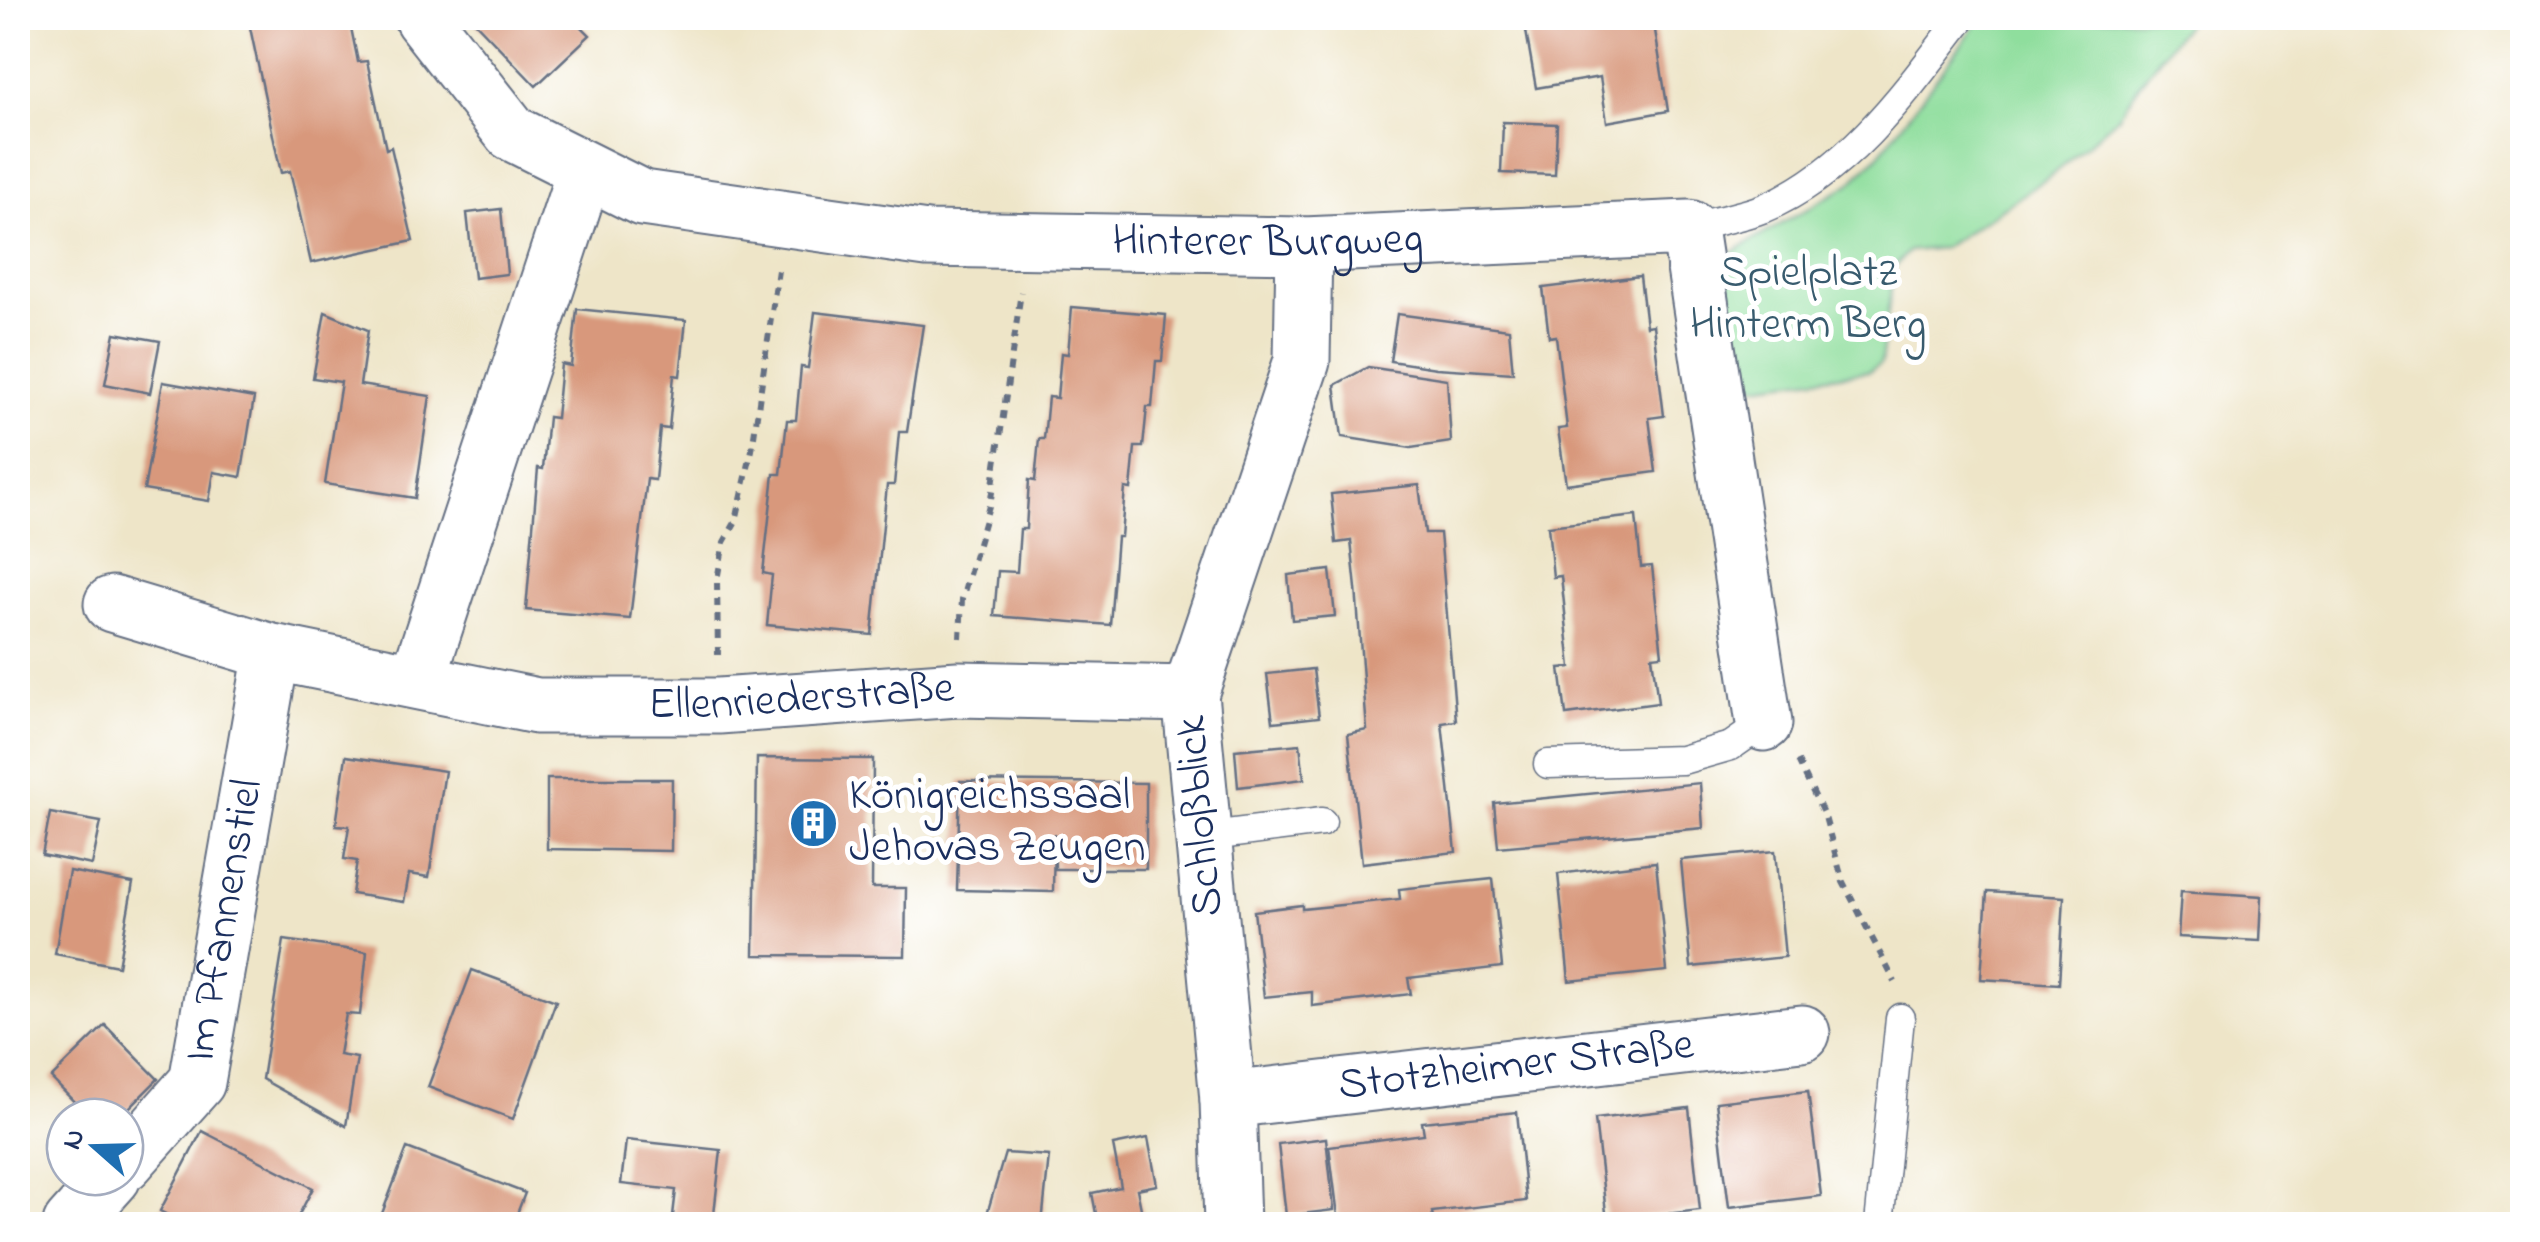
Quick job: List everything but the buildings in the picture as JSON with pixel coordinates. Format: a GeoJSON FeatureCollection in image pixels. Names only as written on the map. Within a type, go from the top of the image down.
{"type":"FeatureCollection","features":[{"type":"Feature","properties":{"kind":"street","name":"Hinterer Burgweg"},"geometry":{"type":"LineString","coordinates":[[422,18],[512,134],[642,198],[927,239],[1304,245],[1690,228]]}},
{"type":"Feature","properties":{"kind":"street"},"geometry":{"type":"LineString","coordinates":[[417,681],[586,170]]}},
{"type":"Feature","properties":{"kind":"street"},"geometry":{"type":"LineString","coordinates":[[1690,228],[1764,724]]}},
{"type":"Feature","properties":{"kind":"street","name":"Schloßblick"},"geometry":{"type":"LineString","coordinates":[[1232,1224],[1228,1100],[1190,694],[1302,361],[1304,245]]}},
{"type":"Feature","properties":{"kind":"street","name":"Ellenriederstraße"},"geometry":{"type":"LineString","coordinates":[[112,604],[272,652],[537,706],[719,706],[958,690],[1190,694]]}},
{"type":"Feature","properties":{"kind":"street","name":"Im Pfannenstiel"},"geometry":{"type":"LineString","coordinates":[[145,1141],[197,1082],[272,652]]}},
{"type":"Feature","properties":{"kind":"street","name":"Stotzheimer Straße"},"geometry":{"type":"LineString","coordinates":[[1228,1100],[1802,1033]]}},
{"type":"Feature","properties":{"kind":"street"},"geometry":{"type":"LineString","coordinates":[[71,1224],[95,1197]]}},
{"type":"Feature","properties":{"kind":"lane"},"geometry":{"type":"LineString","coordinates":[[1690,228],[1764,208],[1833,167],[1904,94],[1962,18]]}},
{"type":"Feature","properties":{"kind":"lane"},"geometry":{"type":"LineString","coordinates":[[1548,764],[1682,760],[1731,746],[1764,724]]}},
{"type":"Feature","properties":{"kind":"lane"},"geometry":{"type":"LineString","coordinates":[[1204,837],[1322,822]]}},
{"type":"Feature","properties":{"kind":"lane"},"geometry":{"type":"LineString","coordinates":[[1879,1224],[1900,1018]]}},
{"type":"Feature","properties":{"kind":"path"},"geometry":{"type":"LineString","coordinates":[[719,706],[717,580],[724,542],[736,521],[752,450],[786,218]]}},
{"type":"Feature","properties":{"kind":"path"},"geometry":{"type":"LineString","coordinates":[[958,690],[962,599],[991,499],[1028,241]]}},
{"type":"Feature","properties":{"kind":"path"},"geometry":{"type":"LineString","coordinates":[[1764,724],[1795,756],[1815,792],[1843,882],[1894,978],[1900,1018]]}},
{"type":"Feature","properties":{"kind":"green space","name":"Spielplatz Hinterm Berg"},"geometry":{"type":"Polygon","coordinates":[[[1981,18],[2191,18],[2118,117],[2052,175],[1943,248],[1909,251],[1894,267],[1881,363],[1869,371],[1731,389],[1711,265],[1850,184],[1879,155],[1981,18]]]}},
{"type":"Feature","properties":{"kind":"place","name":"Königreichssaal Jehovas Zeugen"},"geometry":{"type":"Point","coordinates":[814,823]}}]}
